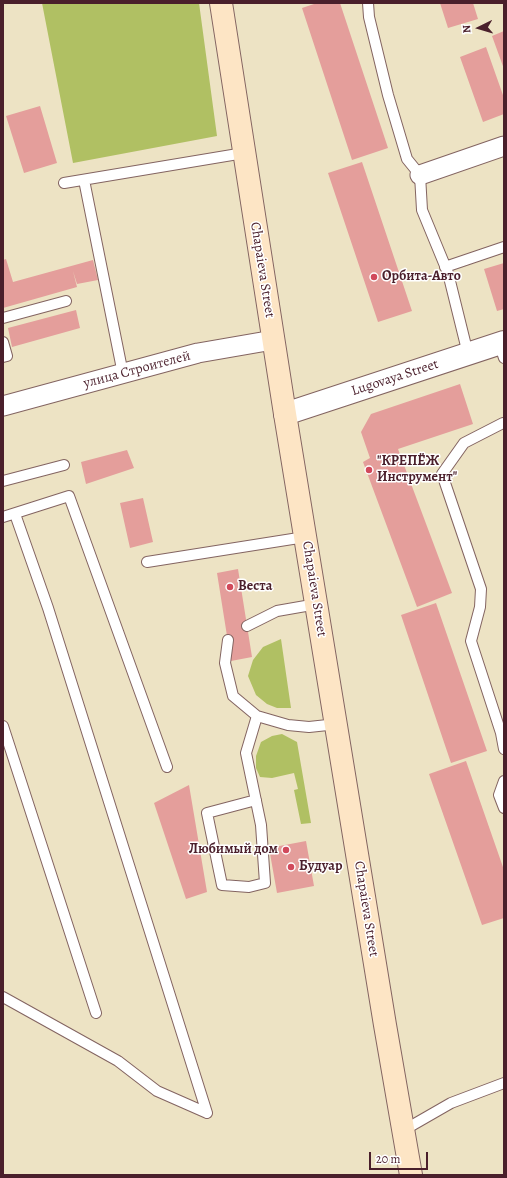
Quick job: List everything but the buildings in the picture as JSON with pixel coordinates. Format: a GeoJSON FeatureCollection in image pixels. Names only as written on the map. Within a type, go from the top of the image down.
{"type":"FeatureCollection","features":[{"type":"Feature","properties":{"kind":"main road","name":"Chapaieva Street"},"geometry":{"type":"LineString","coordinates":[[221,3],[273,340],[337,724],[385,1026],[411,1175]]}},
{"type":"Feature","properties":{"kind":"street"},"geometry":{"type":"LineString","coordinates":[[420,175],[504,146]]}},
{"type":"Feature","properties":{"kind":"street","name":"улица Строителей"},"geometry":{"type":"LineString","coordinates":[[3,406],[198,353],[273,340]]}},
{"type":"Feature","properties":{"kind":"street","name":"Lugovaya Street"},"geometry":{"type":"LineString","coordinates":[[285,414],[468,354],[502,348]]}},
{"type":"Feature","properties":{"kind":"lane"},"geometry":{"type":"LineString","coordinates":[[368,3],[369,17],[395,116],[408,158],[420,175],[422,210],[445,267],[468,354]]}},
{"type":"Feature","properties":{"kind":"lane"},"geometry":{"type":"LineString","coordinates":[[64,183],[244,153]]}},
{"type":"Feature","properties":{"kind":"lane"},"geometry":{"type":"LineString","coordinates":[[84,180],[123,374]]}},
{"type":"Feature","properties":{"kind":"lane"},"geometry":{"type":"LineString","coordinates":[[445,267],[504,247]]}},
{"type":"Feature","properties":{"kind":"lane"},"geometry":{"type":"LineString","coordinates":[[3,318],[66,300]]}},
{"type":"Feature","properties":{"kind":"lane"},"geometry":{"type":"LineString","coordinates":[[3,342],[7,356],[3,357]]}},
{"type":"Feature","properties":{"kind":"lane"},"geometry":{"type":"LineString","coordinates":[[504,423],[464,443],[442,474],[481,589],[480,607],[470,641],[501,733],[504,749]]}},
{"type":"Feature","properties":{"kind":"lane"},"geometry":{"type":"LineString","coordinates":[[3,481],[64,465]]}},
{"type":"Feature","properties":{"kind":"lane"},"geometry":{"type":"LineString","coordinates":[[3,517],[69,496],[167,767]]}},
{"type":"Feature","properties":{"kind":"lane"},"geometry":{"type":"LineString","coordinates":[[4,995],[118,1061],[157,1091],[207,1112],[48,608],[15,514]]}},
{"type":"Feature","properties":{"kind":"lane"},"geometry":{"type":"LineString","coordinates":[[147,562],[305,537]]}},
{"type":"Feature","properties":{"kind":"lane"},"geometry":{"type":"LineString","coordinates":[[247,626],[277,611],[317,604]]}},
{"type":"Feature","properties":{"kind":"lane"},"geometry":{"type":"LineString","coordinates":[[228,640],[225,663],[233,696],[257,716],[288,725],[309,727],[337,724]]}},
{"type":"Feature","properties":{"kind":"lane"},"geometry":{"type":"LineString","coordinates":[[256,800],[207,813],[222,885],[249,887],[265,883],[261,825],[256,800],[246,753],[257,716]]}},
{"type":"Feature","properties":{"kind":"lane"},"geometry":{"type":"LineString","coordinates":[[3,726],[96,1013]]}},
{"type":"Feature","properties":{"kind":"lane"},"geometry":{"type":"LineString","coordinates":[[504,781],[499,795],[504,808]]}},
{"type":"Feature","properties":{"kind":"lane"},"geometry":{"type":"LineString","coordinates":[[404,1130],[451,1103],[504,1083]]}},
{"type":"Feature","properties":{"kind":"green space"},"geometry":{"type":"Polygon","coordinates":[[[42,3],[199,3],[217,136],[73,163],[42,3]]]}},
{"type":"Feature","properties":{"kind":"green space"},"geometry":{"type":"Polygon","coordinates":[[[281,639],[291,708],[277,708],[267,704],[256,695],[248,676],[253,660],[263,647],[281,639]]]}},
{"type":"Feature","properties":{"kind":"green space"},"geometry":{"type":"Polygon","coordinates":[[[282,734],[297,742],[311,823],[301,824],[294,790],[298,789],[294,773],[272,778],[260,777],[256,768],[256,756],[261,742],[272,736],[282,734]]]}},
{"type":"Feature","properties":{"kind":"place","name":"Орбита-Авто"},"geometry":{"type":"Point","coordinates":[374,277]}},
{"type":"Feature","properties":{"kind":"place","name":"\"КРЕПЁЖ Инструмент\""},"geometry":{"type":"Point","coordinates":[369,470]}},
{"type":"Feature","properties":{"kind":"place","name":"Веста"},"geometry":{"type":"Point","coordinates":[230,587]}},
{"type":"Feature","properties":{"kind":"place","name":"Любимый дом"},"geometry":{"type":"Point","coordinates":[286,850]}},
{"type":"Feature","properties":{"kind":"place","name":"Будуар"},"geometry":{"type":"Point","coordinates":[291,867]}}]}
